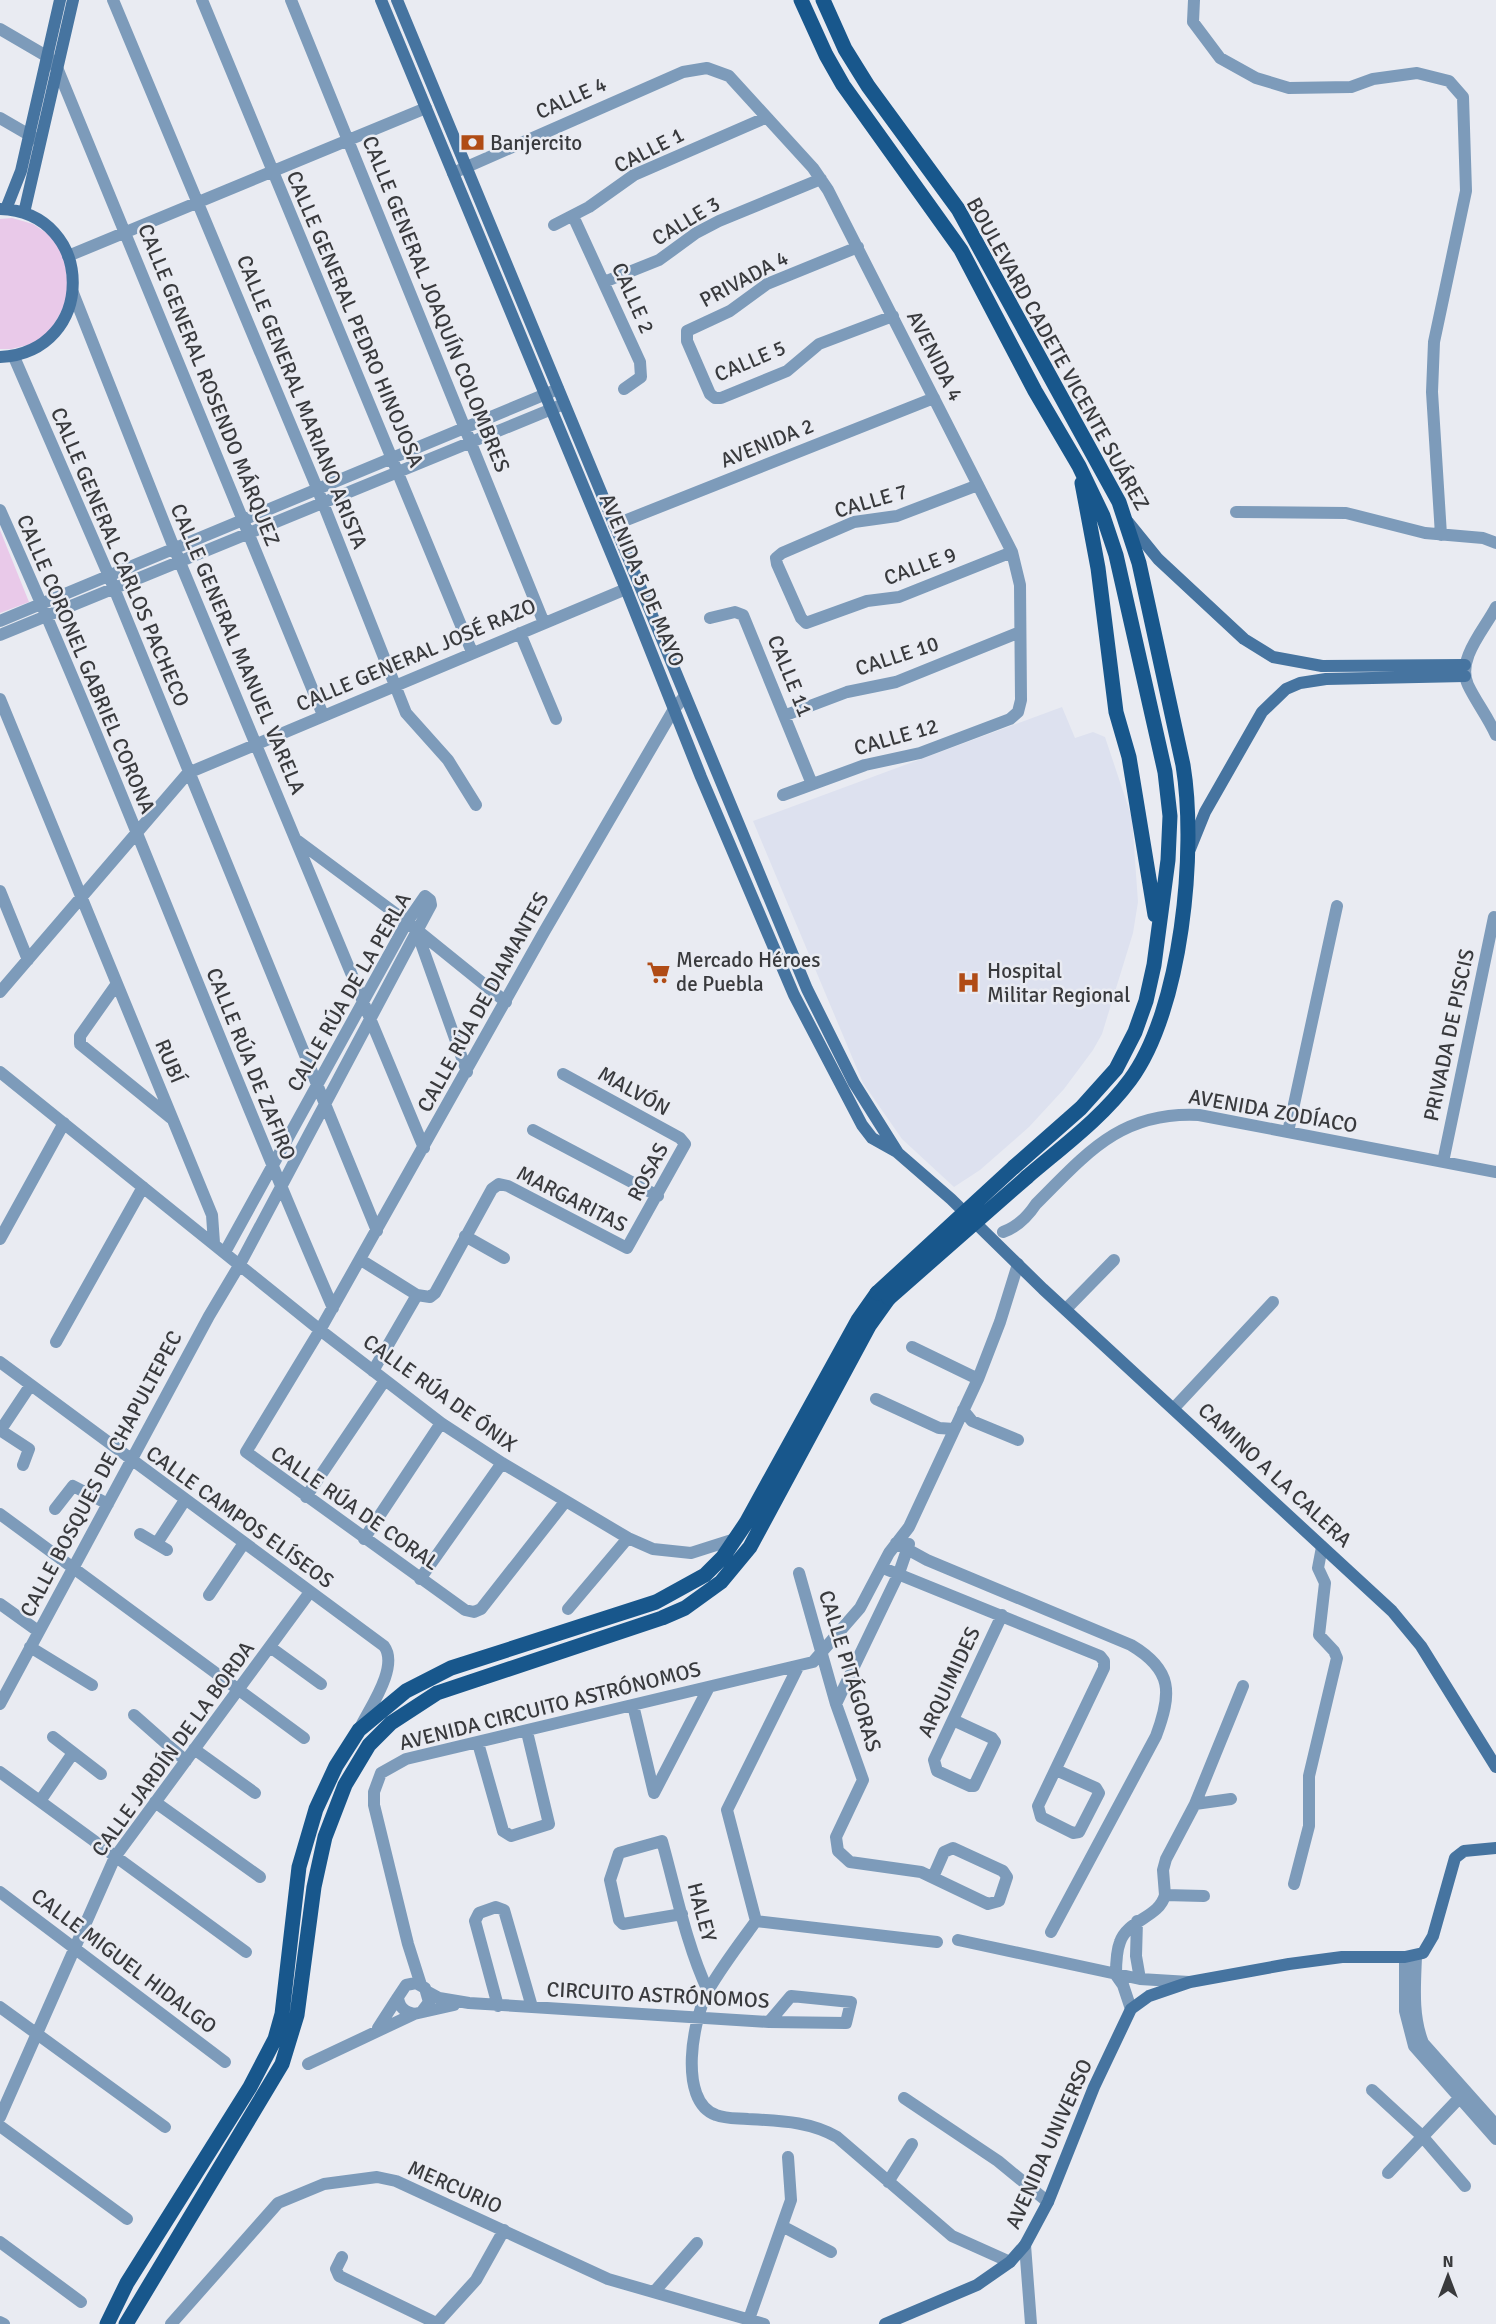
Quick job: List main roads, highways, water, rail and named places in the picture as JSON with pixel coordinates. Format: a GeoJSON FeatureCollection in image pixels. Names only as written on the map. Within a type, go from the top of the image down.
{"type":"FeatureCollection","features":[{"type":"Feature","properties":{"kind":"main road","name":"BOULEVARD CADETE VICENTE SUÁREZ"},"geometry":{"type":"LineString","coordinates":[[106,2324],[139,2264],[266,2060],[282,2014],[299,1867],[316,1809],[336,1766],[359,1730],[406,1691],[451,1668],[657,1602],[705,1575],[737,1538],[852,1330],[883,1295],[1014,1167],[1081,1108],[1116,1069],[1135,1032],[1146,1001],[1157,942],[1170,816],[1165,772],[1116,555],[1103,516],[1079,466],[1035,391],[961,250],[843,85],[826,55],[801,0]]}},
{"type":"Feature","properties":{"kind":"main road","name":"BOULEVARD CADETE VICENTE SUÁREZ"},"geometry":{"type":"LineString","coordinates":[[126,2324],[282,2064],[297,2015],[314,1887],[325,1837],[345,1785],[369,1745],[391,1723],[437,1693],[662,1618],[685,1608],[721,1582],[750,1547],[869,1326],[883,1295],[1095,1118],[1131,1079],[1154,1036],[1175,968],[1189,853],[1187,790],[1139,563],[1127,521],[958,209],[868,86],[845,49],[823,0]]}},
{"type":"Feature","properties":{"kind":"main road"},"geometry":{"type":"LineString","coordinates":[[1035,391],[1052,382]]}},
{"type":"Feature","properties":{"kind":"main road"},"geometry":{"type":"LineString","coordinates":[[1079,466],[1098,568],[1116,712],[1129,757],[1152,891],[1157,942]]}},
{"type":"Feature","properties":{"kind":"place","name":"Banjercito"},"geometry":{"type":"Point","coordinates":[472,143]}},
{"type":"Feature","properties":{"kind":"place","name":"Mercado Héroes de Puebla"},"geometry":{"type":"Point","coordinates":[658,972]}},
{"type":"Feature","properties":{"kind":"place","name":"Hospital Militar Regional"},"geometry":{"type":"Point","coordinates":[969,983]}}]}
